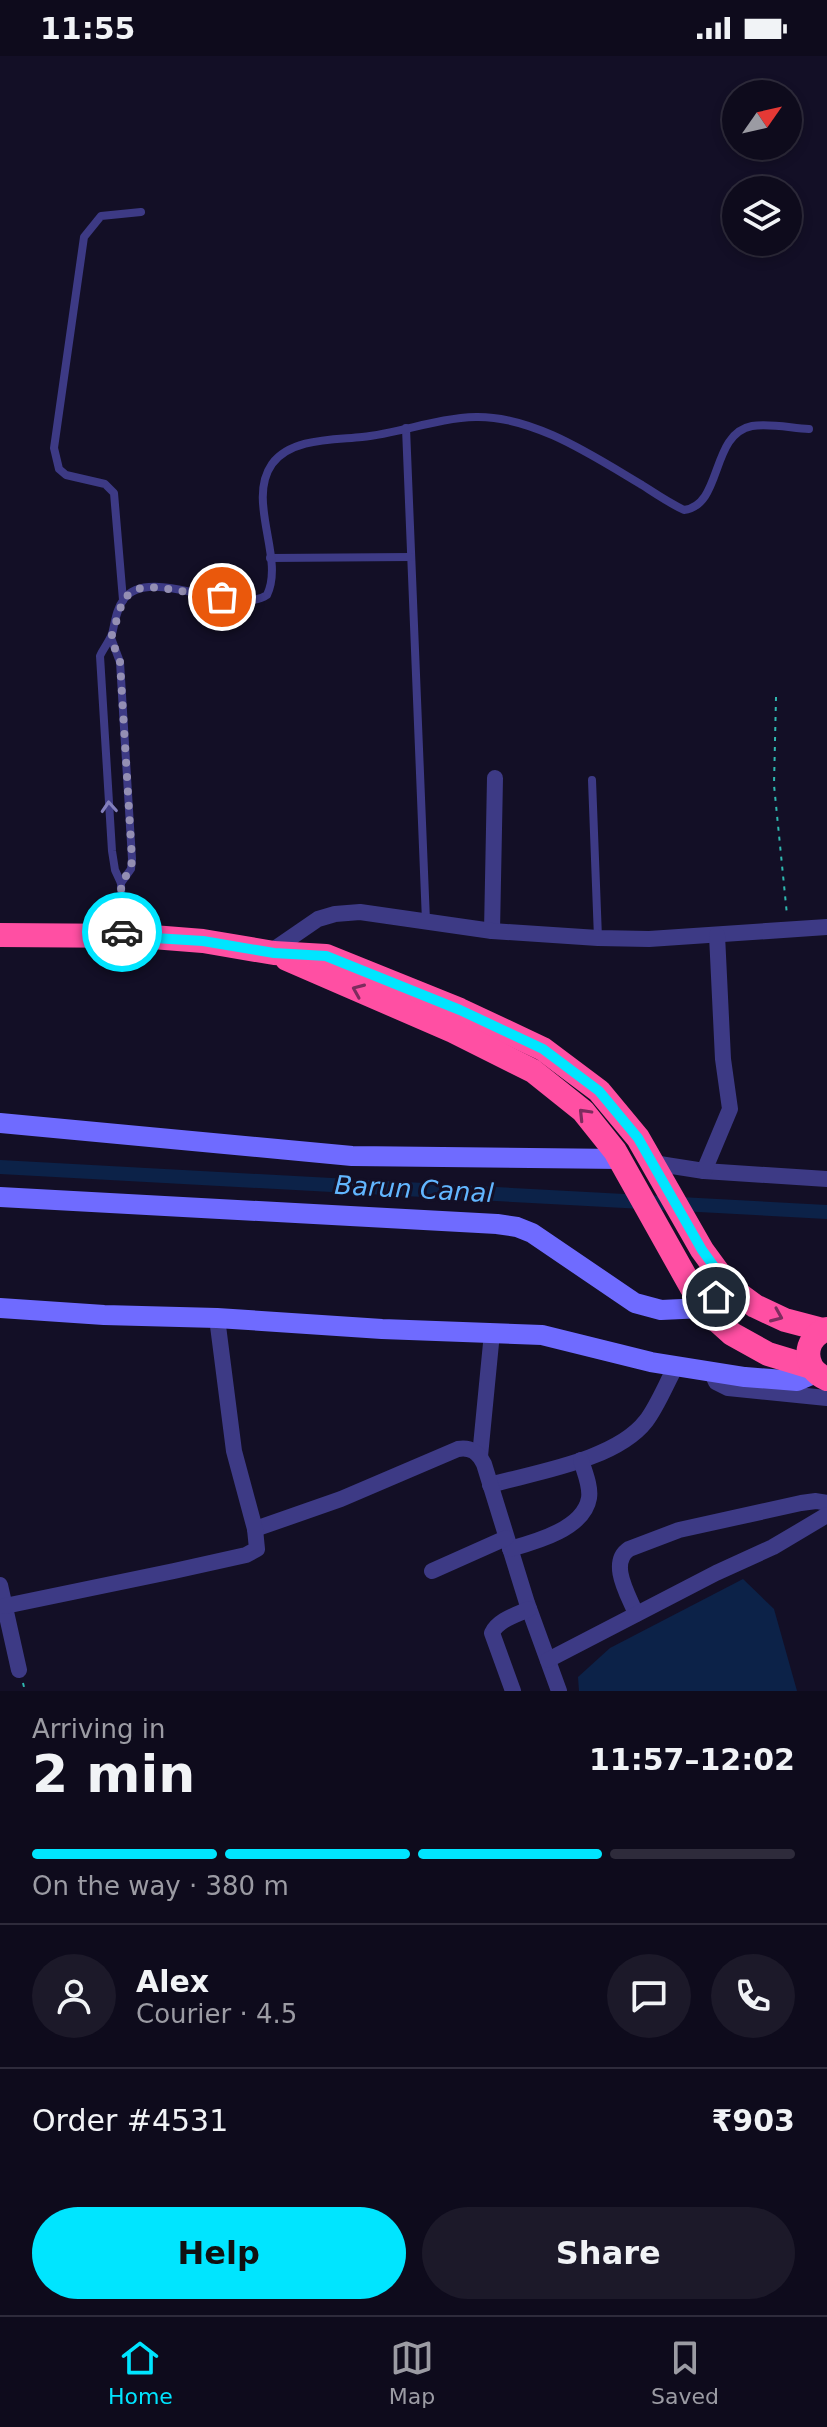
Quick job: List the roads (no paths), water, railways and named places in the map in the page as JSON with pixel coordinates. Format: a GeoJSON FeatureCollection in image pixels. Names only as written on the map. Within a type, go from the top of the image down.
{"type":"FeatureCollection","features":[{"type":"Feature","properties":{"kind":"highway"},"geometry":{"type":"LineString","coordinates":[[0,935],[122,936],[203,941],[272,952],[326,956],[460,1010],[543,1049],[599,1091],[638,1138],[702,1250],[729,1287],[755,1306],[785,1320],[825,1329]]}},
{"type":"Feature","properties":{"kind":"highway"},"geometry":{"type":"LineString","coordinates":[[272,952],[453,1031],[533,1071],[583,1111],[624,1168],[703,1308],[732,1334],[768,1354],[818,1373]]}},
{"type":"Feature","properties":{"kind":"highway"},"geometry":{"type":"LineString","coordinates":[[818,1373],[808,1360],[809,1346],[812,1339],[825,1329]]}},
{"type":"Feature","properties":{"kind":"main road"},"geometry":{"type":"LineString","coordinates":[[0,1123],[352,1156],[624,1168]]}},
{"type":"Feature","properties":{"kind":"main road"},"geometry":{"type":"LineString","coordinates":[[0,1197],[497,1224],[517,1227],[545,1241],[635,1303],[661,1310],[703,1308],[729,1287]]}},
{"type":"Feature","properties":{"kind":"main road"},"geometry":{"type":"LineString","coordinates":[[0,1308],[542,1335],[651,1362],[780,1381],[797,1381],[818,1373]]}},
{"type":"Feature","properties":{"kind":"street"},"geometry":{"type":"LineString","coordinates":[[492,931],[495,778]]}},
{"type":"Feature","properties":{"kind":"street"},"geometry":{"type":"LineString","coordinates":[[272,952],[318,919],[360,912],[492,931],[598,938],[649,939],[827,927]]}},
{"type":"Feature","properties":{"kind":"street"},"geometry":{"type":"LineString","coordinates":[[704,1171],[730,1109],[723,1059],[717,935]]}},
{"type":"Feature","properties":{"kind":"street"},"geometry":{"type":"LineString","coordinates":[[657,1170],[827,1179]]}},
{"type":"Feature","properties":{"kind":"street"},"geometry":{"type":"LineString","coordinates":[[5,1606],[246,1555],[257,1549],[255,1529],[234,1451],[217,1318]]}},
{"type":"Feature","properties":{"kind":"street"},"geometry":{"type":"LineString","coordinates":[[492,1333],[480,1456],[559,1691]]}},
{"type":"Feature","properties":{"kind":"street"},"geometry":{"type":"LineString","coordinates":[[490,1485],[608,1450],[646,1421],[676,1366]]}},
{"type":"Feature","properties":{"kind":"street"},"geometry":{"type":"LineString","coordinates":[[711,1371],[716,1382],[728,1388],[827,1398]]}},
{"type":"Feature","properties":{"kind":"street"},"geometry":{"type":"LineString","coordinates":[[255,1529],[329,1504],[458,1449],[466,1448],[480,1456]]}},
{"type":"Feature","properties":{"kind":"street"},"geometry":{"type":"LineString","coordinates":[[432,1571],[508,1544],[557,1533],[580,1515],[589,1499],[581,1460]]}},
{"type":"Feature","properties":{"kind":"street"},"geometry":{"type":"LineString","coordinates":[[636,1614],[620,1569],[620,1559],[629,1549],[679,1530],[801,1503],[827,1503]]}},
{"type":"Feature","properties":{"kind":"street"},"geometry":{"type":"LineString","coordinates":[[548,1660],[773,1547],[827,1515]]}},
{"type":"Feature","properties":{"kind":"street"},"geometry":{"type":"LineString","coordinates":[[0,1585],[19,1670]]}},
{"type":"Feature","properties":{"kind":"street"},"geometry":{"type":"LineString","coordinates":[[513,1691],[492,1633],[507,1619],[529,1609]]}},
{"type":"Feature","properties":{"kind":"lane"},"geometry":{"type":"LineString","coordinates":[[122,936],[121,883],[112,851],[100,656],[111,638],[123,600],[114,493],[105,484],[66,475],[59,469],[54,448],[84,237],[101,216],[141,212]]}},
{"type":"Feature","properties":{"kind":"lane"},"geometry":{"type":"LineString","coordinates":[[123,600],[132,591],[145,587],[252,601],[267,595],[272,576],[264,492],[267,475],[272,464],[296,446],[370,436],[436,421],[479,417],[523,423],[571,446],[684,510],[693,509],[700,503],[727,444],[741,430],[754,426],[809,429]]}},
{"type":"Feature","properties":{"kind":"lane"},"geometry":{"type":"LineString","coordinates":[[406,428],[426,921]]}},
{"type":"Feature","properties":{"kind":"lane"},"geometry":{"type":"LineString","coordinates":[[270,558],[411,557]]}},
{"type":"Feature","properties":{"kind":"lane"},"geometry":{"type":"LineString","coordinates":[[111,638],[120,662],[132,859],[131,869],[121,883]]}},
{"type":"Feature","properties":{"kind":"lane"},"geometry":{"type":"LineString","coordinates":[[592,780],[598,938]]}},
{"type":"Feature","properties":{"kind":"water"},"geometry":{"type":"Polygon","coordinates":[[[743,1579],[774,1609],[797,1691],[579,1691],[578,1677],[610,1648],[743,1579]]]}},
{"type":"Feature","properties":{"kind":"waterway","name":"Barun Canal"},"geometry":{"type":"LineString","coordinates":[[0,1167],[827,1212]]}}]}
